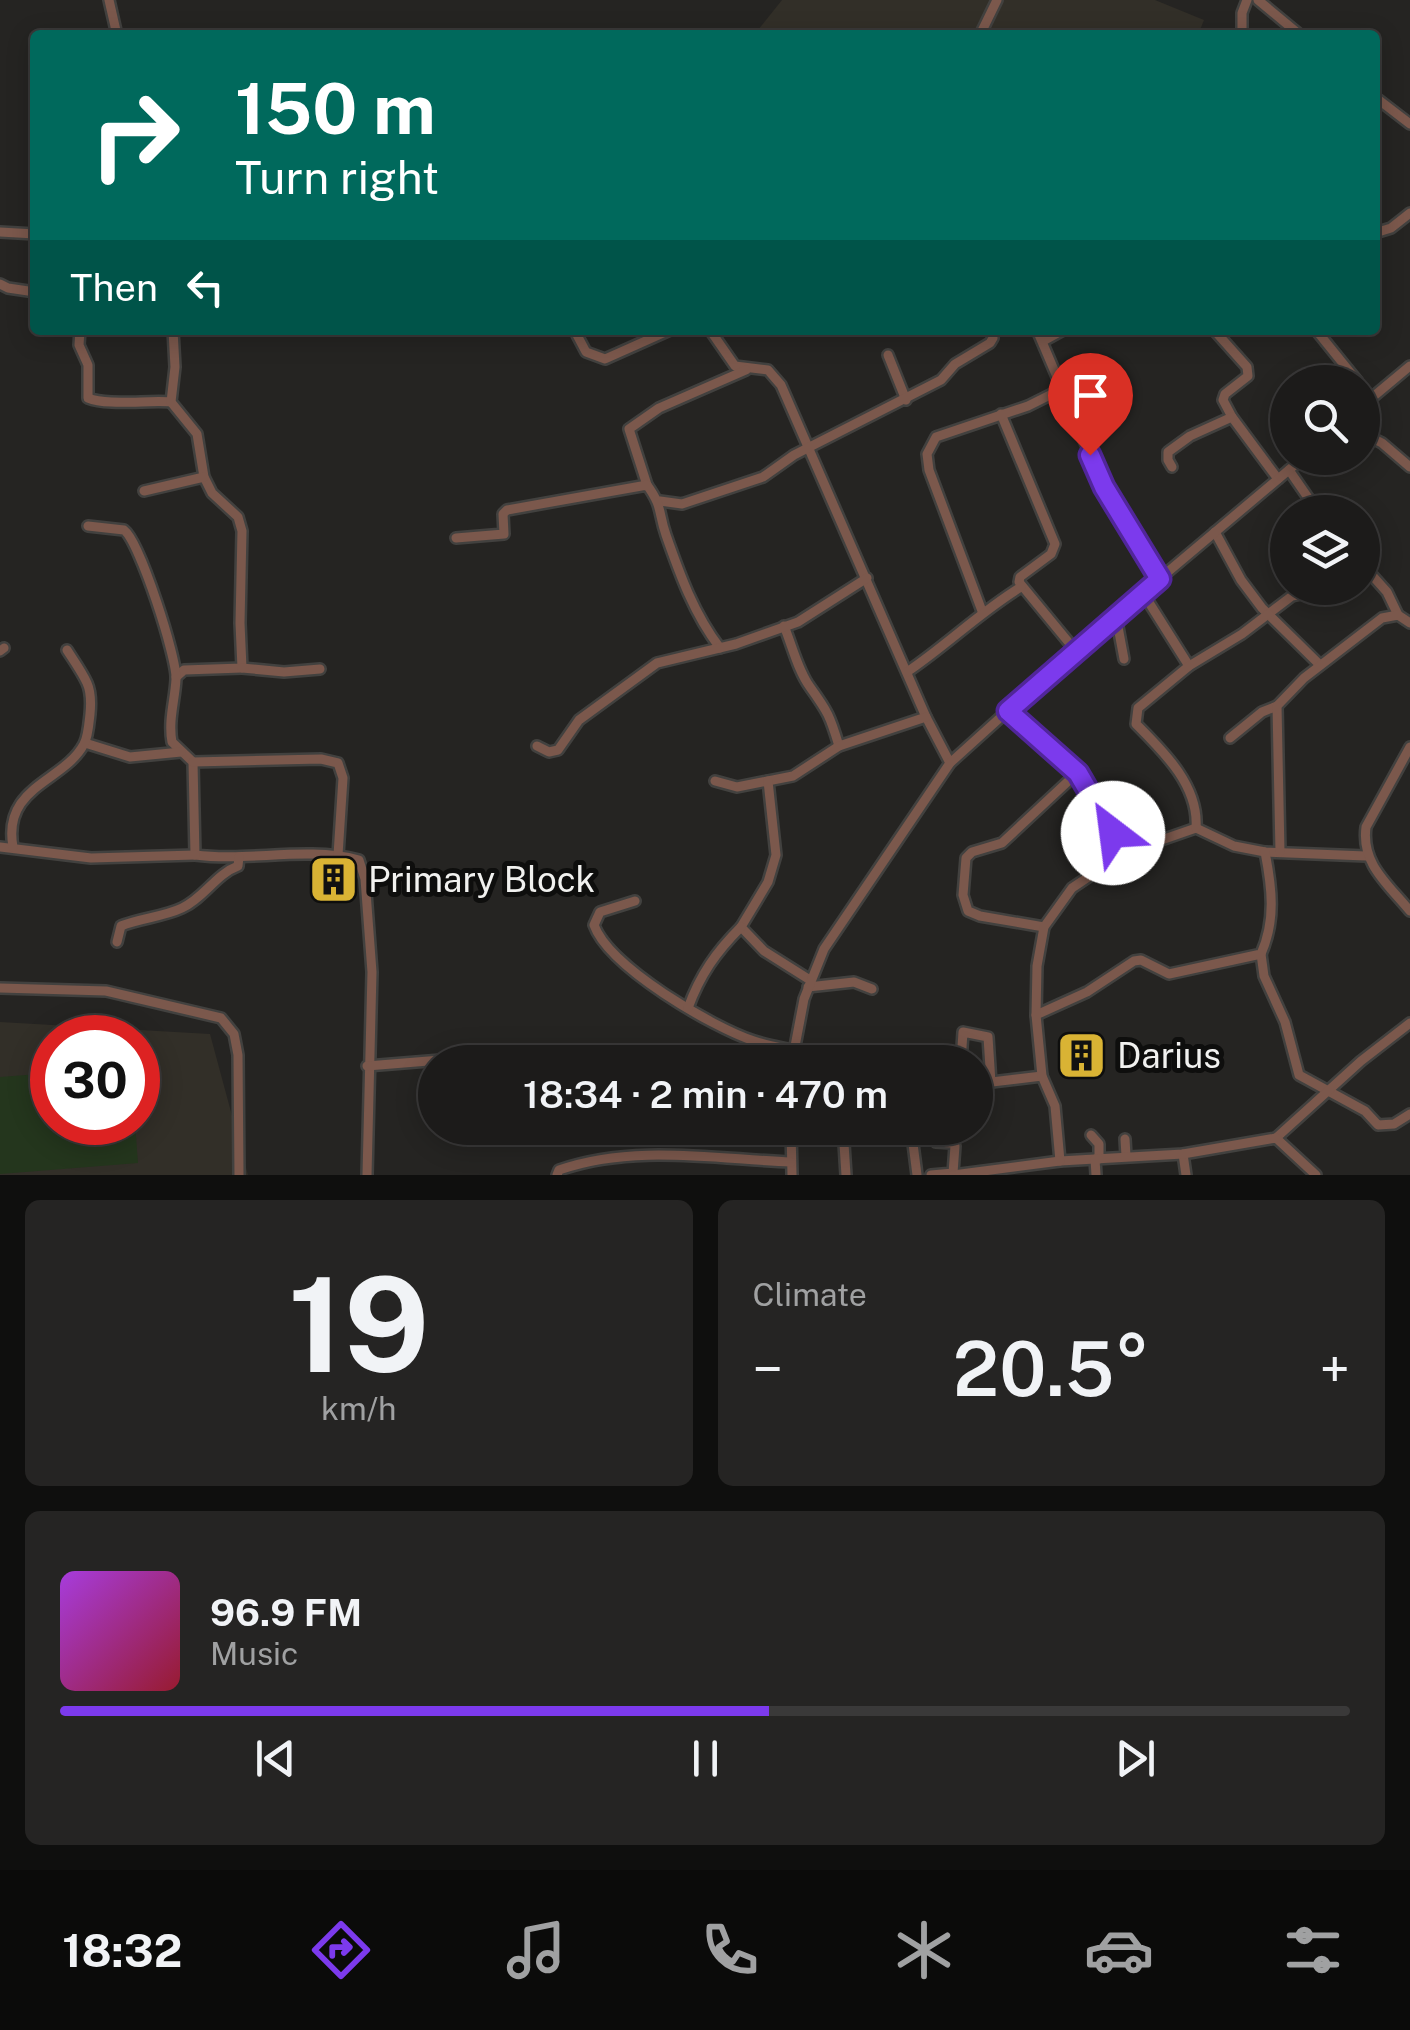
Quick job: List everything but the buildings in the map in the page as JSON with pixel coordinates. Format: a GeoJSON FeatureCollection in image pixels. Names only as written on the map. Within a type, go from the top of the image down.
{"type":"FeatureCollection","features":[{"type":"Feature","properties":{"kind":"street"},"geometry":{"type":"LineString","coordinates":[[109,0],[117,30]]}},
{"type":"Feature","properties":{"kind":"street"},"geometry":{"type":"LineString","coordinates":[[982,30],[997,0]]}},
{"type":"Feature","properties":{"kind":"street"},"geometry":{"type":"LineString","coordinates":[[1242,30],[1247,0]]}},
{"type":"Feature","properties":{"kind":"street"},"geometry":{"type":"LineString","coordinates":[[1258,0],[1294,30]]}},
{"type":"Feature","properties":{"kind":"street"},"geometry":{"type":"LineString","coordinates":[[1380,100],[1410,124]]}},
{"type":"Feature","properties":{"kind":"street"},"geometry":{"type":"LineString","coordinates":[[1380,231],[1410,213]]}},
{"type":"Feature","properties":{"kind":"street"},"geometry":{"type":"LineString","coordinates":[[0,232],[30,234]]}},
{"type":"Feature","properties":{"kind":"street"},"geometry":{"type":"LineString","coordinates":[[0,284],[30,291]]}},
{"type":"Feature","properties":{"kind":"street"},"geometry":{"type":"LineString","coordinates":[[80,335],[79,345],[88,365],[88,398],[98,402],[171,402],[197,434],[204,476],[214,498],[233,510],[242,523],[242,668]]}},
{"type":"Feature","properties":{"kind":"street"},"geometry":{"type":"LineString","coordinates":[[171,402],[173,335]]}},
{"type":"Feature","properties":{"kind":"street"},"geometry":{"type":"LineString","coordinates":[[577,335],[586,352],[605,359],[659,335]]}},
{"type":"Feature","properties":{"kind":"street"},"geometry":{"type":"LineString","coordinates":[[713,335],[726,357],[746,370]]}},
{"type":"Feature","properties":{"kind":"street"},"geometry":{"type":"LineString","coordinates":[[1040,335],[1104,487],[1160,579]]}},
{"type":"Feature","properties":{"kind":"street"},"geometry":{"type":"LineString","coordinates":[[1043,341],[1054,335]]}},
{"type":"Feature","properties":{"kind":"street"},"geometry":{"type":"LineString","coordinates":[[1218,335],[1247,367],[1248,376],[1223,400],[1278,479]]}},
{"type":"Feature","properties":{"kind":"street"},"geometry":{"type":"LineString","coordinates":[[1320,335],[1344,365]]}},
{"type":"Feature","properties":{"kind":"street"},"geometry":{"type":"LineString","coordinates":[[660,502],[682,504],[763,477],[794,455],[940,380],[955,364],[993,338]]}},
{"type":"Feature","properties":{"kind":"street"},"geometry":{"type":"LineString","coordinates":[[888,355],[906,400]]}},
{"type":"Feature","properties":{"kind":"street"},"geometry":{"type":"LineString","coordinates":[[1380,391],[1410,366]]}},
{"type":"Feature","properties":{"kind":"street"},"geometry":{"type":"LineString","coordinates":[[720,648],[698,620],[664,529],[660,502],[647,485],[629,429],[659,408],[746,370],[768,370],[774,374],[811,449],[926,717],[950,763]]}},
{"type":"Feature","properties":{"kind":"street"},"geometry":{"type":"LineString","coordinates":[[982,610],[929,470],[927,454],[936,438],[1062,390]]}},
{"type":"Feature","properties":{"kind":"street"},"geometry":{"type":"LineString","coordinates":[[1076,423],[1101,411]]}},
{"type":"Feature","properties":{"kind":"street"},"geometry":{"type":"LineString","coordinates":[[1001,414],[1055,544],[1052,554],[1020,577],[1021,587],[1075,650]]}},
{"type":"Feature","properties":{"kind":"street"},"geometry":{"type":"LineString","coordinates":[[1172,467],[1168,452],[1190,436],[1232,417]]}},
{"type":"Feature","properties":{"kind":"street"},"geometry":{"type":"LineString","coordinates":[[1380,443],[1410,467]]}},
{"type":"Feature","properties":{"kind":"street"},"geometry":{"type":"LineString","coordinates":[[793,1045],[809,983],[824,949],[950,763],[1075,650],[1282,475]]}},
{"type":"Feature","properties":{"kind":"street"},"geometry":{"type":"LineString","coordinates":[[144,490],[204,476]]}},
{"type":"Feature","properties":{"kind":"street"},"geometry":{"type":"LineString","coordinates":[[456,538],[504,534],[503,514],[507,510],[647,485]]}},
{"type":"Feature","properties":{"kind":"street"},"geometry":{"type":"LineString","coordinates":[[88,526],[124,530],[144,561],[176,677],[170,736],[181,752],[193,762],[322,759],[338,764],[342,778],[338,854]]}},
{"type":"Feature","properties":{"kind":"street"},"geometry":{"type":"LineString","coordinates":[[1215,532],[1241,580],[1320,664]]}},
{"type":"Feature","properties":{"kind":"street"},"geometry":{"type":"LineString","coordinates":[[537,746],[549,752],[558,750],[579,720],[657,663],[720,648],[798,622],[867,578]]}},
{"type":"Feature","properties":{"kind":"street"},"geometry":{"type":"LineString","coordinates":[[1380,584],[1398,615],[1410,623]]}},
{"type":"Feature","properties":{"kind":"street"},"geometry":{"type":"LineString","coordinates":[[907,672],[940,650],[982,610],[1021,587]]}},
{"type":"Feature","properties":{"kind":"street"},"geometry":{"type":"LineString","coordinates":[[1143,592],[1189,666]]}},
{"type":"Feature","properties":{"kind":"street"},"geometry":{"type":"LineString","coordinates":[[1196,828],[1197,812],[1191,796],[1171,760],[1136,724],[1138,708],[1189,666],[1280,605]]}},
{"type":"Feature","properties":{"kind":"street"},"geometry":{"type":"LineString","coordinates":[[1230,738],[1262,712],[1277,706],[1320,664],[1382,618],[1398,615]]}},
{"type":"Feature","properties":{"kind":"street"},"geometry":{"type":"LineString","coordinates":[[1116,616],[1124,659]]}},
{"type":"Feature","properties":{"kind":"street"},"geometry":{"type":"LineString","coordinates":[[784,626],[809,686],[830,716],[839,746]]}},
{"type":"Feature","properties":{"kind":"street"},"geometry":{"type":"LineString","coordinates":[[13,847],[11,829],[18,809],[39,784],[69,762],[85,743],[90,688],[67,650]]}},
{"type":"Feature","properties":{"kind":"street"},"geometry":{"type":"LineString","coordinates":[[176,677],[184,670],[320,669]]}},
{"type":"Feature","properties":{"kind":"street"},"geometry":{"type":"LineString","coordinates":[[1277,706],[1280,852]]}},
{"type":"Feature","properties":{"kind":"street"},"geometry":{"type":"LineString","coordinates":[[1008,711],[1078,773],[1124,853]]}},
{"type":"Feature","properties":{"kind":"street"},"geometry":{"type":"LineString","coordinates":[[715,781],[728,786],[794,776],[839,746],[926,717]]}},
{"type":"Feature","properties":{"kind":"street"},"geometry":{"type":"LineString","coordinates":[[85,743],[130,757],[181,752]]}},
{"type":"Feature","properties":{"kind":"street"},"geometry":{"type":"LineString","coordinates":[[1410,747],[1366,827],[1366,856],[1410,910]]}},
{"type":"Feature","properties":{"kind":"street"},"geometry":{"type":"LineString","coordinates":[[193,762],[195,855]]}},
{"type":"Feature","properties":{"kind":"street"},"geometry":{"type":"LineString","coordinates":[[1044,927],[968,911],[964,895],[966,858],[972,852],[1002,843],[1078,773]]}},
{"type":"Feature","properties":{"kind":"street"},"geometry":{"type":"LineString","coordinates":[[688,1008],[714,954],[741,927],[768,882],[776,855],[768,781]]}},
{"type":"Feature","properties":{"kind":"street"},"geometry":{"type":"LineString","coordinates":[[1060,1161],[1055,1106],[1042,1076],[1036,1015],[1037,966],[1044,927],[1072,888],[1124,853],[1196,828],[1234,846],[1266,852],[1366,856]]}},
{"type":"Feature","properties":{"kind":"street"},"geometry":{"type":"LineString","coordinates":[[0,848],[91,858],[222,858],[268,853],[338,854],[359,860],[365,878],[372,972],[367,1175]]}},
{"type":"Feature","properties":{"kind":"street"},"geometry":{"type":"LineString","coordinates":[[1266,852],[1272,916],[1261,954],[1264,976],[1284,1022],[1299,1075],[1365,1111],[1378,1125],[1394,1124],[1410,1114]]}},
{"type":"Feature","properties":{"kind":"street"},"geometry":{"type":"LineString","coordinates":[[117,942],[120,926],[181,909],[226,869],[238,866],[240,856]]}},
{"type":"Feature","properties":{"kind":"street"},"geometry":{"type":"LineString","coordinates":[[635,900],[600,912],[594,925],[598,936],[623,962],[688,1008],[720,1027],[771,1045]]}},
{"type":"Feature","properties":{"kind":"street"},"geometry":{"type":"LineString","coordinates":[[741,927],[764,951],[809,983],[854,982],[872,990]]}},
{"type":"Feature","properties":{"kind":"street"},"geometry":{"type":"LineString","coordinates":[[1036,1015],[1087,992],[1134,961],[1142,960],[1169,974],[1261,954]]}},
{"type":"Feature","properties":{"kind":"street"},"geometry":{"type":"LineString","coordinates":[[0,988],[106,991],[221,1018],[234,1034],[238,1055],[239,1175]]}},
{"type":"Feature","properties":{"kind":"street"},"geometry":{"type":"LineString","coordinates":[[931,1175],[1060,1161],[1183,1154],[1276,1138],[1360,1061],[1410,1023]]}},
{"type":"Feature","properties":{"kind":"street"},"geometry":{"type":"LineString","coordinates":[[962,1045],[963,1032],[988,1036],[989,1045]]}},
{"type":"Feature","properties":{"kind":"street"},"geometry":{"type":"LineString","coordinates":[[368,1066],[418,1062]]}},
{"type":"Feature","properties":{"kind":"street"},"geometry":{"type":"LineString","coordinates":[[993,1083],[1042,1076]]}},
{"type":"Feature","properties":{"kind":"street"},"geometry":{"type":"LineString","coordinates":[[1092,1134],[1099,1144],[1096,1175]]}},
{"type":"Feature","properties":{"kind":"street"},"geometry":{"type":"LineString","coordinates":[[1276,1138],[1316,1175]]}},
{"type":"Feature","properties":{"kind":"street"},"geometry":{"type":"LineString","coordinates":[[1125,1139],[1126,1156]]}},
{"type":"Feature","properties":{"kind":"street"},"geometry":{"type":"LineString","coordinates":[[792,1145],[792,1175]]}},
{"type":"Feature","properties":{"kind":"street"},"geometry":{"type":"LineString","coordinates":[[844,1145],[846,1175]]}},
{"type":"Feature","properties":{"kind":"street"},"geometry":{"type":"LineString","coordinates":[[914,1145],[917,1175]]}},
{"type":"Feature","properties":{"kind":"street"},"geometry":{"type":"LineString","coordinates":[[953,1174],[954,1145]]}},
{"type":"Feature","properties":{"kind":"street"},"geometry":{"type":"LineString","coordinates":[[1183,1154],[1186,1175]]}},
{"type":"Feature","properties":{"kind":"street"},"geometry":{"type":"LineString","coordinates":[[557,1175],[559,1170],[577,1164],[626,1155],[791,1162]]}},
{"type":"Feature","properties":{"kind":"street"},"geometry":{"type":"LineString","coordinates":[[973,1158],[975,1173]]}},
{"type":"Feature","properties":{"kind":"street"},"geometry":{"type":"LineString","coordinates":[[1077,1160],[1078,1173]]}},
{"type":"Feature","properties":{"kind":"shaded area"},"geometry":{"type":"Polygon","coordinates":[[[782,0],[1155,0],[1204,20],[1200,30],[758,30],[782,0]]]}},
{"type":"Feature","properties":{"kind":"shaded area"},"geometry":{"type":"Polygon","coordinates":[[[0,1022],[30,1024],[30,1145],[160,1145],[160,1031],[210,1034],[248,1175],[0,1175],[0,1022]]]}},
{"type":"Feature","properties":{"kind":"green space"},"geometry":{"type":"Polygon","coordinates":[[[30,1075],[30,1145],[137,1145],[138,1163],[0,1174],[0,1077],[30,1075]]]}},
{"type":"Feature","properties":{"kind":"place","name":"Primary Block"},"geometry":{"type":"Point","coordinates":[333,879]}},
{"type":"Feature","properties":{"kind":"place","name":"Darius"},"geometry":{"type":"Point","coordinates":[1082,1055]}},
{"type":"Feature","properties":{"kind":"route"},"geometry":{"type":"LineString","coordinates":[[1090,455],[1104,487],[1160,579],[1008,711],[1078,773],[1113,833]]}}]}
